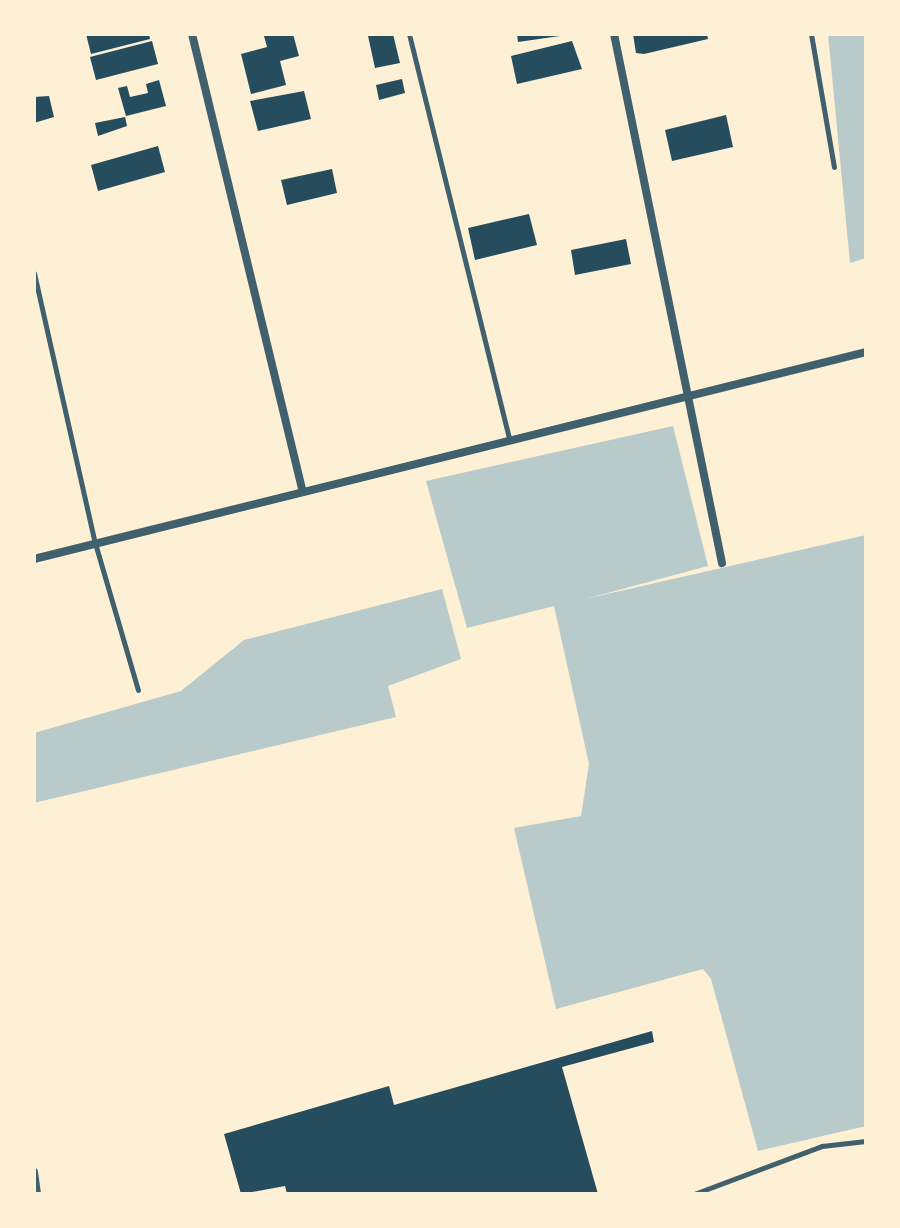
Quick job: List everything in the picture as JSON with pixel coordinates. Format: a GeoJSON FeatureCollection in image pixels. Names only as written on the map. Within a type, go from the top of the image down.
{"type":"FeatureCollection","features":[{"type":"Feature","properties":{"kind":"street"},"geometry":{"type":"LineString","coordinates":[[192,34],[302,490]]}},
{"type":"Feature","properties":{"kind":"street"},"geometry":{"type":"LineString","coordinates":[[614,34],[722,563]]}},
{"type":"Feature","properties":{"kind":"street"},"geometry":{"type":"LineString","coordinates":[[34,559],[509,438],[866,352]]}},
{"type":"Feature","properties":{"kind":"street"},"geometry":{"type":"LineString","coordinates":[[34,1172],[37,1194]]}},
{"type":"Feature","properties":{"kind":"lane"},"geometry":{"type":"LineString","coordinates":[[409,34],[509,438]]}},
{"type":"Feature","properties":{"kind":"lane"},"geometry":{"type":"LineString","coordinates":[[811,34],[834,167]]}},
{"type":"Feature","properties":{"kind":"lane"},"geometry":{"type":"LineString","coordinates":[[34,273],[95,543],[138,690]]}},
{"type":"Feature","properties":{"kind":"lane"},"geometry":{"type":"LineString","coordinates":[[694,1194],[822,1146],[866,1141]]}},
{"type":"Feature","properties":{"kind":"shaded area"},"geometry":{"type":"Polygon","coordinates":[[[828,34],[866,34],[866,258],[850,263],[828,34]]]}},
{"type":"Feature","properties":{"kind":"shaded area"},"geometry":{"type":"Polygon","coordinates":[[[673,426],[708,566],[585,599],[866,535],[866,1126],[758,1151],[711,979],[703,969],[556,1009],[514,828],[581,816],[589,764],[554,606],[467,628],[426,481],[673,426]]]}},
{"type":"Feature","properties":{"kind":"shaded area"},"geometry":{"type":"Polygon","coordinates":[[[442,589],[461,659],[388,686],[396,717],[34,803],[34,733],[181,691],[244,640],[442,589]]]}},
{"type":"Feature","properties":{"kind":"building"},"geometry":{"type":"Polygon","coordinates":[[[86,34],[149,34],[150,39],[91,54],[86,34]]]}},
{"type":"Feature","properties":{"kind":"building"},"geometry":{"type":"Polygon","coordinates":[[[293,34],[299,56],[280,61],[286,85],[251,94],[241,54],[267,47],[264,36],[293,34]]]}},
{"type":"Feature","properties":{"kind":"building"},"geometry":{"type":"Polygon","coordinates":[[[393,34],[400,63],[375,68],[368,36],[393,34]]]}},
{"type":"Feature","properties":{"kind":"building"},"geometry":{"type":"Polygon","coordinates":[[[517,34],[567,34],[567,35],[518,42],[517,34]]]}},
{"type":"Feature","properties":{"kind":"building"},"geometry":{"type":"Polygon","coordinates":[[[633,34],[707,34],[708,39],[644,54],[636,53],[633,34]]]}},
{"type":"Feature","properties":{"kind":"building"},"geometry":{"type":"Polygon","coordinates":[[[152,41],[158,64],[96,80],[90,57],[152,41]]]}},
{"type":"Feature","properties":{"kind":"building"},"geometry":{"type":"Polygon","coordinates":[[[572,41],[582,69],[517,84],[511,56],[572,41]]]}},
{"type":"Feature","properties":{"kind":"building"},"geometry":{"type":"Polygon","coordinates":[[[402,79],[405,93],[379,100],[376,85],[402,79]]]}},
{"type":"Feature","properties":{"kind":"building"},"geometry":{"type":"Polygon","coordinates":[[[159,80],[166,106],[126,116],[118,88],[127,86],[130,97],[148,93],[146,84],[159,80]]]}},
{"type":"Feature","properties":{"kind":"building"},"geometry":{"type":"Polygon","coordinates":[[[304,91],[311,119],[258,131],[250,101],[304,91]]]}},
{"type":"Feature","properties":{"kind":"building"},"geometry":{"type":"Polygon","coordinates":[[[49,96],[54,117],[34,123],[34,97],[49,96]]]}},
{"type":"Feature","properties":{"kind":"building"},"geometry":{"type":"Polygon","coordinates":[[[726,115],[733,147],[672,161],[665,130],[726,115]]]}},
{"type":"Feature","properties":{"kind":"building"},"geometry":{"type":"Polygon","coordinates":[[[125,117],[127,126],[98,136],[95,123],[125,117]]]}},
{"type":"Feature","properties":{"kind":"building"},"geometry":{"type":"Polygon","coordinates":[[[158,146],[165,172],[98,191],[91,165],[158,146]]]}},
{"type":"Feature","properties":{"kind":"building"},"geometry":{"type":"Polygon","coordinates":[[[332,169],[337,193],[287,205],[281,180],[332,169]]]}},
{"type":"Feature","properties":{"kind":"building"},"geometry":{"type":"Polygon","coordinates":[[[529,214],[537,245],[475,260],[468,228],[529,214]]]}},
{"type":"Feature","properties":{"kind":"building"},"geometry":{"type":"Polygon","coordinates":[[[626,239],[631,264],[575,275],[571,250],[626,239]]]}},
{"type":"Feature","properties":{"kind":"building"},"geometry":{"type":"Polygon","coordinates":[[[652,1031],[654,1042],[562,1067],[598,1194],[287,1194],[285,1186],[241,1194],[224,1134],[389,1086],[394,1105],[652,1031]]]}}]}
